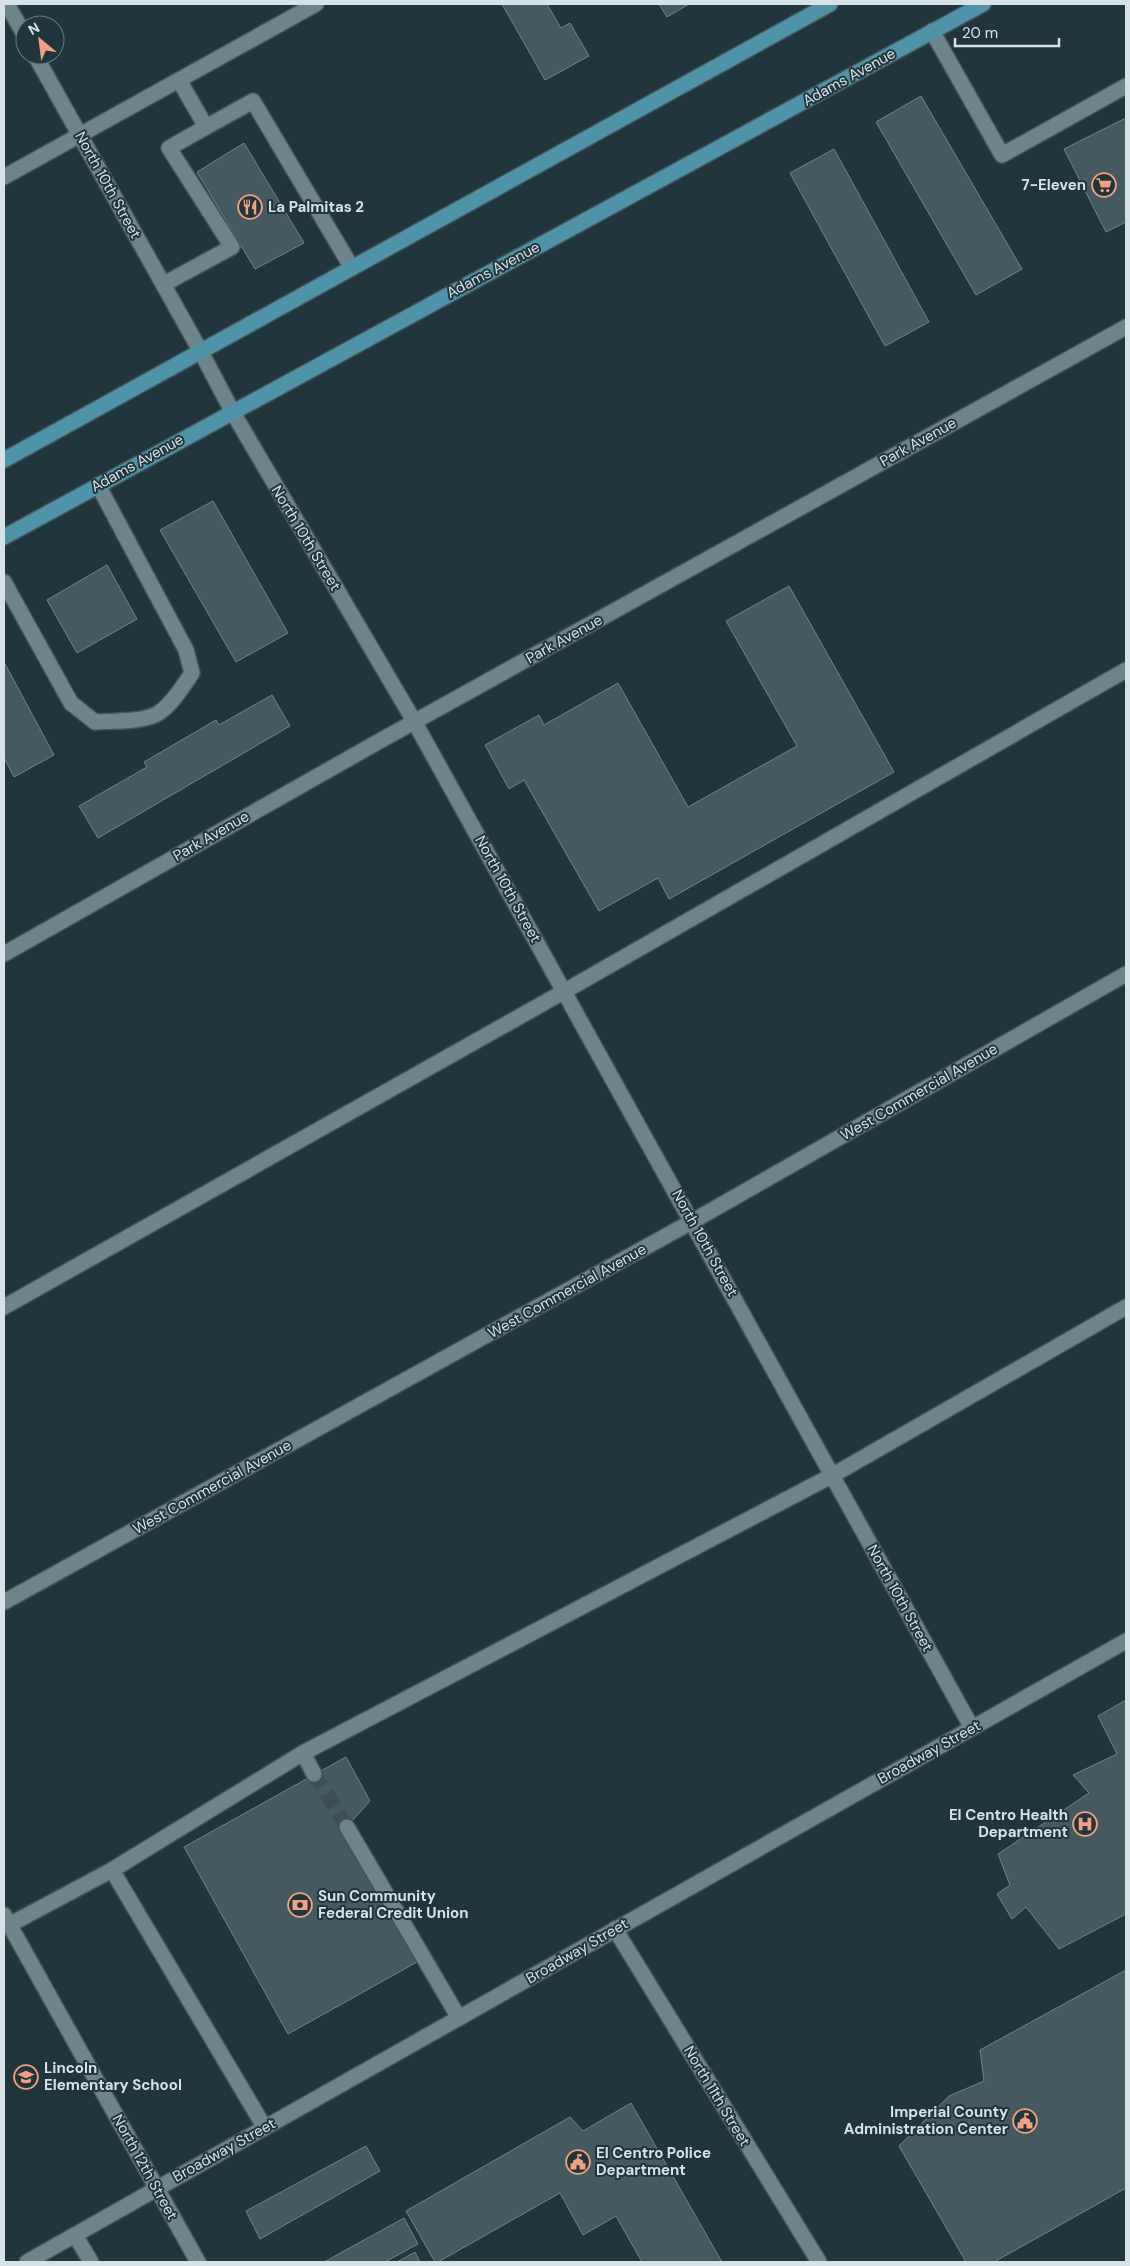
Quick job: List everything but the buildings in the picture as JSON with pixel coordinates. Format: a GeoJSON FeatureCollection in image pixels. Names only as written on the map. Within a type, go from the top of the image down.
{"type":"FeatureCollection","features":[{"type":"Feature","properties":{"kind":"main road"},"geometry":{"type":"LineString","coordinates":[[4,460],[830,4]]}},
{"type":"Feature","properties":{"kind":"main road","name":"Adams Avenue"},"geometry":{"type":"LineString","coordinates":[[4,537],[232,411],[983,4]]}},
{"type":"Feature","properties":{"kind":"street"},"geometry":{"type":"LineString","coordinates":[[7,4],[15,18]]}},
{"type":"Feature","properties":{"kind":"street"},"geometry":{"type":"LineString","coordinates":[[4,177],[316,4]]}},
{"type":"Feature","properties":{"kind":"street"},"geometry":{"type":"LineString","coordinates":[[932,31],[1002,155],[1126,86]]}},
{"type":"Feature","properties":{"kind":"street","name":"North 10th Street"},"geometry":{"type":"LineString","coordinates":[[41,65],[164,284],[232,411],[414,721],[693,1221],[972,1728]]}},
{"type":"Feature","properties":{"kind":"street"},"geometry":{"type":"LineString","coordinates":[[179,80],[206,127]]}},
{"type":"Feature","properties":{"kind":"street"},"geometry":{"type":"LineString","coordinates":[[164,284],[232,247],[169,148],[253,101],[352,268]]}},
{"type":"Feature","properties":{"kind":"street","name":"Park Avenue"},"geometry":{"type":"LineString","coordinates":[[4,954],[414,721],[1126,327]]}},
{"type":"Feature","properties":{"kind":"street"},"geometry":{"type":"LineString","coordinates":[[4,582],[71,703],[96,722],[132,720],[157,714],[179,692],[192,673],[186,650],[98,484]]}},
{"type":"Feature","properties":{"kind":"street"},"geometry":{"type":"LineString","coordinates":[[4,1306],[565,991],[1126,670]]}},
{"type":"Feature","properties":{"kind":"street","name":"West Commercial Avenue"},"geometry":{"type":"LineString","coordinates":[[4,1602],[693,1221],[1126,974]]}},
{"type":"Feature","properties":{"kind":"street"},"geometry":{"type":"LineString","coordinates":[[6,1920],[112,1870],[303,1753],[833,1475],[1126,1307]]}},
{"type":"Feature","properties":{"kind":"street","name":"Broadway Street"},"geometry":{"type":"LineString","coordinates":[[27,2262],[1126,1640]]}},
{"type":"Feature","properties":{"kind":"street"},"geometry":{"type":"LineString","coordinates":[[303,1753],[314,1774]]}},
{"type":"Feature","properties":{"kind":"street"},"geometry":{"type":"LineString","coordinates":[[347,1827],[459,2018]]}},
{"type":"Feature","properties":{"kind":"street"},"geometry":{"type":"LineString","coordinates":[[112,1870],[265,2128]]}},
{"type":"Feature","properties":{"kind":"street","name":"North 12th Street"},"geometry":{"type":"LineString","coordinates":[[6,1920],[198,2262]]}},
{"type":"Feature","properties":{"kind":"street","name":"North 11th Street"},"geometry":{"type":"LineString","coordinates":[[616,1930],[819,2262]]}},
{"type":"Feature","properties":{"kind":"street"},"geometry":{"type":"LineString","coordinates":[[75,2235],[91,2262]]}},
{"type":"Feature","properties":{"kind":"tunnel"},"geometry":{"type":"LineString","coordinates":[[314,1774],[347,1827]]}},
{"type":"Feature","properties":{"kind":"place","name":"7-Eleven"},"geometry":{"type":"Point","coordinates":[1104,185]}},
{"type":"Feature","properties":{"kind":"place","name":"La Palmitas 2"},"geometry":{"type":"Point","coordinates":[250,207]}},
{"type":"Feature","properties":{"kind":"place","name":"El Centro Health Department"},"geometry":{"type":"Point","coordinates":[1085,1824]}},
{"type":"Feature","properties":{"kind":"place","name":"Sun Community Federal Credit Union"},"geometry":{"type":"Point","coordinates":[300,1905]}},
{"type":"Feature","properties":{"kind":"place","name":"Lincoln Elementary School"},"geometry":{"type":"Point","coordinates":[26,2077]}},
{"type":"Feature","properties":{"kind":"place","name":"Imperial County Administration Center"},"geometry":{"type":"Point","coordinates":[1025,2121]}},
{"type":"Feature","properties":{"kind":"place","name":"El Centro Police Department"},"geometry":{"type":"Point","coordinates":[578,2162]}}]}
